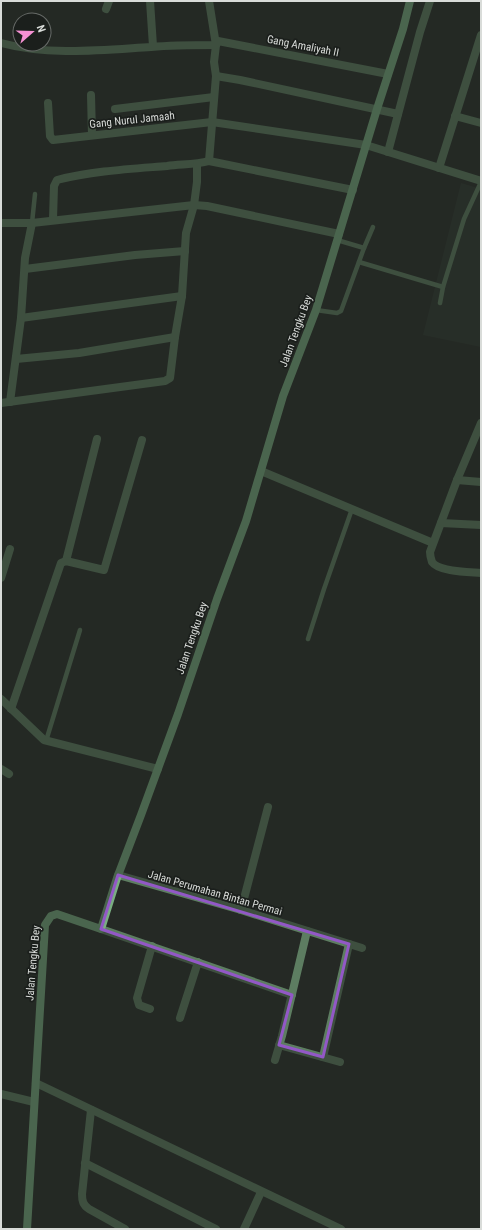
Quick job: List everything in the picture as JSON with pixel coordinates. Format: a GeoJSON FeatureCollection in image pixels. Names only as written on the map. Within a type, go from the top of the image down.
{"type":"FeatureCollection","features":[{"type":"Feature","properties":{"kind":"main road","name":"Jalan Tengku Bey"},"geometry":{"type":"LineString","coordinates":[[27,1229],[45,925],[51,916],[57,914],[101,929],[118,875],[158,770],[217,599],[246,521],[283,396],[316,310],[403,29],[410,1]]}},
{"type":"Feature","properties":{"kind":"street"},"geometry":{"type":"LineString","coordinates":[[150,1],[154,46]]}},
{"type":"Feature","properties":{"kind":"street"},"geometry":{"type":"LineString","coordinates":[[209,1],[216,45],[214,62],[216,76],[210,161]]}},
{"type":"Feature","properties":{"kind":"street"},"geometry":{"type":"LineString","coordinates":[[388,152],[420,32],[430,1]]}},
{"type":"Feature","properties":{"kind":"street"},"geometry":{"type":"LineString","coordinates":[[439,168],[481,35]]}},
{"type":"Feature","properties":{"kind":"street","name":"Gang Amaliyah II"},"geometry":{"type":"LineString","coordinates":[[216,45],[218,41],[388,74]]}},
{"type":"Feature","properties":{"kind":"street"},"geometry":{"type":"LineString","coordinates":[[1,43],[23,49],[92,51],[154,46],[216,45]]}},
{"type":"Feature","properties":{"kind":"street"},"geometry":{"type":"LineString","coordinates":[[216,76],[398,114]]}},
{"type":"Feature","properties":{"kind":"street"},"geometry":{"type":"LineString","coordinates":[[91,95],[92,136]]}},
{"type":"Feature","properties":{"kind":"street"},"geometry":{"type":"LineString","coordinates":[[115,109],[214,97]]}},
{"type":"Feature","properties":{"kind":"street","name":"Gang Nurul Jamaah"},"geometry":{"type":"LineString","coordinates":[[48,102],[50,136],[54,140],[212,122],[366,145],[481,182]]}},
{"type":"Feature","properties":{"kind":"street"},"geometry":{"type":"LineString","coordinates":[[455,116],[481,123]]}},
{"type":"Feature","properties":{"kind":"street"},"geometry":{"type":"LineString","coordinates":[[54,220],[54,186],[57,180],[73,176],[197,164],[210,161],[353,190]]}},
{"type":"Feature","properties":{"kind":"street"},"geometry":{"type":"LineString","coordinates":[[32,223],[25,258],[21,318],[16,359],[5,403],[168,380],[171,376],[175,337],[182,296],[186,233],[194,205],[197,182],[197,164]]}},
{"type":"Feature","properties":{"kind":"street"},"geometry":{"type":"LineString","coordinates":[[1,223],[32,223],[194,205],[207,206],[338,237]]}},
{"type":"Feature","properties":{"kind":"street"},"geometry":{"type":"LineString","coordinates":[[25,269],[135,255],[186,251]]}},
{"type":"Feature","properties":{"kind":"street"},"geometry":{"type":"LineString","coordinates":[[21,318],[182,296]]}},
{"type":"Feature","properties":{"kind":"street"},"geometry":{"type":"LineString","coordinates":[[16,359],[79,353],[175,337]]}},
{"type":"Feature","properties":{"kind":"street"},"geometry":{"type":"LineString","coordinates":[[481,423],[478,435],[457,480],[430,552],[432,562],[437,566],[447,569],[481,573]]}},
{"type":"Feature","properties":{"kind":"street"},"geometry":{"type":"LineString","coordinates":[[66,561],[97,439]]}},
{"type":"Feature","properties":{"kind":"street"},"geometry":{"type":"LineString","coordinates":[[11,709],[61,563],[66,561],[104,570],[142,440]]}},
{"type":"Feature","properties":{"kind":"street"},"geometry":{"type":"LineString","coordinates":[[261,472],[433,543]]}},
{"type":"Feature","properties":{"kind":"street"},"geometry":{"type":"LineString","coordinates":[[457,480],[481,482]]}},
{"type":"Feature","properties":{"kind":"street"},"geometry":{"type":"LineString","coordinates":[[441,523],[481,525]]}},
{"type":"Feature","properties":{"kind":"street"},"geometry":{"type":"LineString","coordinates":[[1,578],[10,549]]}},
{"type":"Feature","properties":{"kind":"street"},"geometry":{"type":"LineString","coordinates":[[1,699],[46,741],[158,770]]}},
{"type":"Feature","properties":{"kind":"street"},"geometry":{"type":"LineString","coordinates":[[1,769],[9,774]]}},
{"type":"Feature","properties":{"kind":"street"},"geometry":{"type":"LineString","coordinates":[[241,910],[268,807]]}},
{"type":"Feature","properties":{"kind":"street","name":"Jalan Perumahan Bintan Permai"},"geometry":{"type":"LineString","coordinates":[[118,875],[241,910],[362,948]]}},
{"type":"Feature","properties":{"kind":"street"},"geometry":{"type":"LineString","coordinates":[[101,929],[292,995]]}},
{"type":"Feature","properties":{"kind":"street"},"geometry":{"type":"LineString","coordinates":[[275,1060],[307,931]]}},
{"type":"Feature","properties":{"kind":"street"},"geometry":{"type":"LineString","coordinates":[[323,1057],[349,944]]}},
{"type":"Feature","properties":{"kind":"street"},"geometry":{"type":"LineString","coordinates":[[150,1009],[139,1005],[137,998],[152,946]]}},
{"type":"Feature","properties":{"kind":"street"},"geometry":{"type":"LineString","coordinates":[[180,1018],[198,962]]}},
{"type":"Feature","properties":{"kind":"street"},"geometry":{"type":"LineString","coordinates":[[279,1045],[340,1062]]}},
{"type":"Feature","properties":{"kind":"street"},"geometry":{"type":"LineString","coordinates":[[36,1083],[341,1229]]}},
{"type":"Feature","properties":{"kind":"street"},"geometry":{"type":"LineString","coordinates":[[1,1094],[34,1102]]}},
{"type":"Feature","properties":{"kind":"street"},"geometry":{"type":"LineString","coordinates":[[91,1110],[82,1201],[85,1206],[125,1229]]}},
{"type":"Feature","properties":{"kind":"street"},"geometry":{"type":"LineString","coordinates":[[85,1163],[216,1229]]}},
{"type":"Feature","properties":{"kind":"street"},"geometry":{"type":"LineString","coordinates":[[244,1229],[261,1192]]}},
{"type":"Feature","properties":{"kind":"lane"},"geometry":{"type":"LineString","coordinates":[[440,303],[443,287],[464,219],[481,182]]}},
{"type":"Feature","properties":{"kind":"lane"},"geometry":{"type":"LineString","coordinates":[[32,223],[35,194]]}},
{"type":"Feature","properties":{"kind":"lane"},"geometry":{"type":"LineString","coordinates":[[316,310],[337,313],[341,311],[373,227]]}},
{"type":"Feature","properties":{"kind":"lane"},"geometry":{"type":"LineString","coordinates":[[338,237],[364,248]]}},
{"type":"Feature","properties":{"kind":"lane"},"geometry":{"type":"LineString","coordinates":[[359,262],[443,287]]}},
{"type":"Feature","properties":{"kind":"lane"},"geometry":{"type":"LineString","coordinates":[[308,639],[352,509]]}},
{"type":"Feature","properties":{"kind":"lane"},"geometry":{"type":"LineString","coordinates":[[46,741],[80,630]]}},
{"type":"Feature","properties":{"kind":"highlighted area"},"geometry":{"type":"Polygon","coordinates":[[[118,875],[349,944],[323,1057],[279,1045],[292,995],[101,929],[118,875]]]}},
{"type":"Feature","properties":{"kind":"shaded area"},"geometry":{"type":"Polygon","coordinates":[[[461,183],[481,189],[481,347],[423,335],[461,183]]]}}]}
